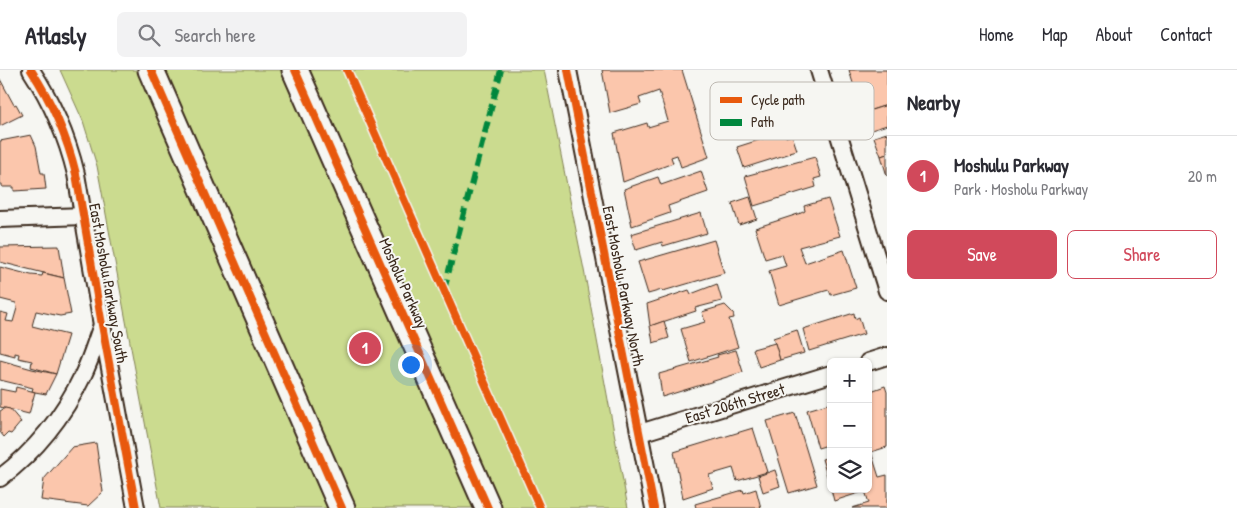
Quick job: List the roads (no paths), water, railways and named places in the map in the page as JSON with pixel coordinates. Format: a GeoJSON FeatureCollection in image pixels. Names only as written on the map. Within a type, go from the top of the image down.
{"type":"FeatureCollection","features":[{"type":"Feature","properties":{"kind":"main road"},"geometry":{"type":"LineString","coordinates":[[151,70],[342,508]]}},
{"type":"Feature","properties":{"kind":"main road","name":"Mosholu Parkway"},"geometry":{"type":"LineString","coordinates":[[294,70],[488,508]]}},
{"type":"Feature","properties":{"kind":"street","name":"East Mosholu Parkway South"},"geometry":{"type":"LineString","coordinates":[[31,70],[46,93],[65,137],[76,174],[136,508]]}},
{"type":"Feature","properties":{"kind":"street","name":"East Mosholu Parkway North"},"geometry":{"type":"LineString","coordinates":[[568,70],[654,508]]}},
{"type":"Feature","properties":{"kind":"street"},"geometry":{"type":"LineString","coordinates":[[818,70],[822,82]]}},
{"type":"Feature","properties":{"kind":"street"},"geometry":{"type":"LineString","coordinates":[[840,140],[887,291]]}},
{"type":"Feature","properties":{"kind":"street"},"geometry":{"type":"LineString","coordinates":[[0,219],[84,216]]}},
{"type":"Feature","properties":{"kind":"street"},"geometry":{"type":"LineString","coordinates":[[0,478],[20,463],[47,434],[66,407],[84,374],[102,325]]}},
{"type":"Feature","properties":{"kind":"street"},"geometry":{"type":"LineString","coordinates":[[872,361],[887,356]]}},
{"type":"Feature","properties":{"kind":"street","name":"East 206th Street"},"geometry":{"type":"LineString","coordinates":[[640,433],[827,375]]}},
{"type":"Feature","properties":{"kind":"place","name":"Moshulu Parkway"},"geometry":{"type":"Point","coordinates":[365,348]}}]}
